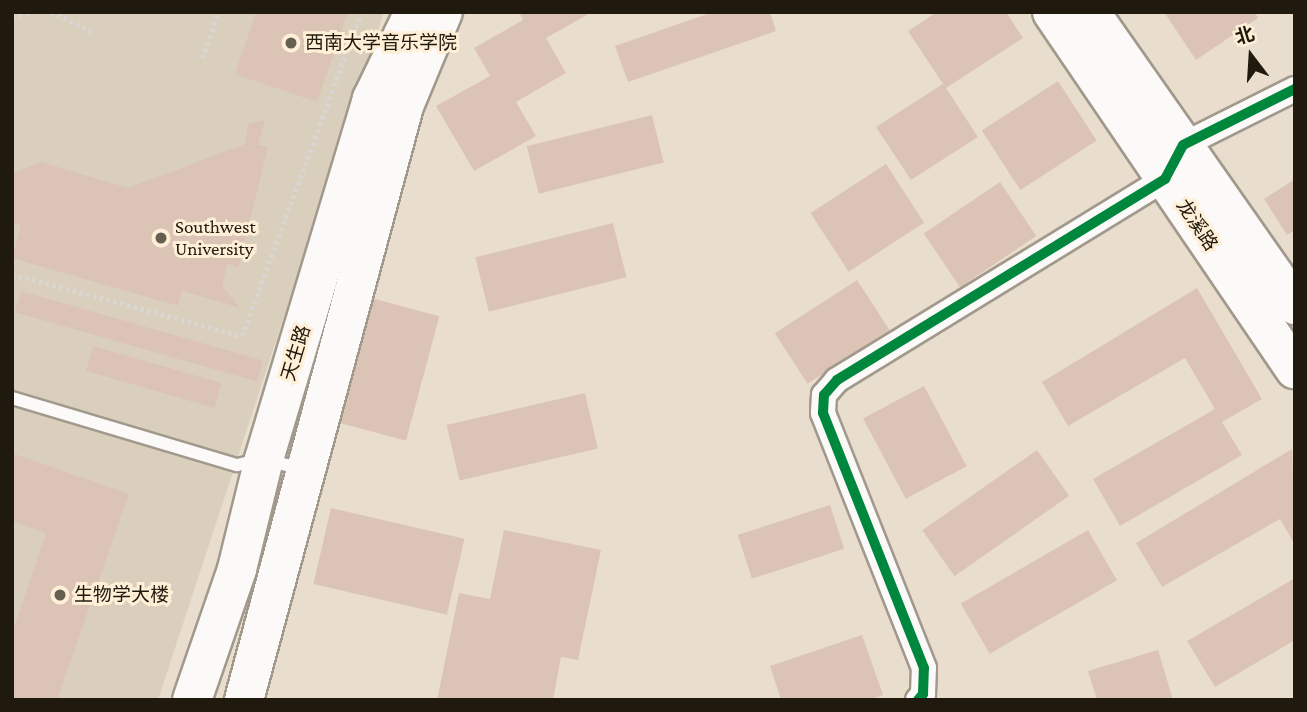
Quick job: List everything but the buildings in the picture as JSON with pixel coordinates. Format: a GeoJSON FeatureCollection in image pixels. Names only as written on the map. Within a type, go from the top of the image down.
{"type":"FeatureCollection","features":[{"type":"Feature","properties":{"kind":"highway","name":"天生路"},"geometry":{"type":"LineString","coordinates":[[192,700],[237,569],[264,459],[372,99],[414,12]]}},
{"type":"Feature","properties":{"kind":"highway","name":"天生路"},"geometry":{"type":"LineString","coordinates":[[244,700],[404,106],[443,12]]}},
{"type":"Feature","properties":{"kind":"highway","name":"龙溪路"},"geometry":{"type":"LineString","coordinates":[[1052,12],[1295,369]]}},
{"type":"Feature","properties":{"kind":"highway","name":"龙溪路"},"geometry":{"type":"LineString","coordinates":[[1090,12],[1295,305]]}},
{"type":"Feature","properties":{"kind":"street"},"geometry":{"type":"LineString","coordinates":[[918,700],[923,694],[925,668],[823,413],[824,395],[837,380],[1165,179],[1183,145],[1295,89]]}},
{"type":"Feature","properties":{"kind":"lane"},"geometry":{"type":"LineString","coordinates":[[12,398],[237,465],[264,459],[307,471]]}},
{"type":"Feature","properties":{"kind":"path"},"geometry":{"type":"LineString","coordinates":[[12,16],[29,12]]}},
{"type":"Feature","properties":{"kind":"path"},"geometry":{"type":"LineString","coordinates":[[51,12],[93,32]]}},
{"type":"Feature","properties":{"kind":"path"},"geometry":{"type":"LineString","coordinates":[[202,58],[219,12]]}},
{"type":"Feature","properties":{"kind":"path"},"geometry":{"type":"LineString","coordinates":[[12,274],[242,336],[361,12]]}},
{"type":"Feature","properties":{"kind":"shaded area","name":"Southwest University"},"geometry":{"type":"Polygon","coordinates":[[[12,12],[384,12],[158,700],[12,700],[12,12]]]}},
{"type":"Feature","properties":{"kind":"cycle path"},"geometry":{"type":"LineString","coordinates":[[918,700],[923,694],[924,668],[823,413],[824,395],[837,380],[1165,179],[1183,145],[1295,89]]}},
{"type":"Feature","properties":{"kind":"place","name":"西南大学音乐学院"},"geometry":{"type":"Point","coordinates":[291,43]}},
{"type":"Feature","properties":{"kind":"place","name":"Southwest University"},"geometry":{"type":"Point","coordinates":[161,238]}},
{"type":"Feature","properties":{"kind":"place","name":"生物学大楼"},"geometry":{"type":"Point","coordinates":[60,595]}}]}
